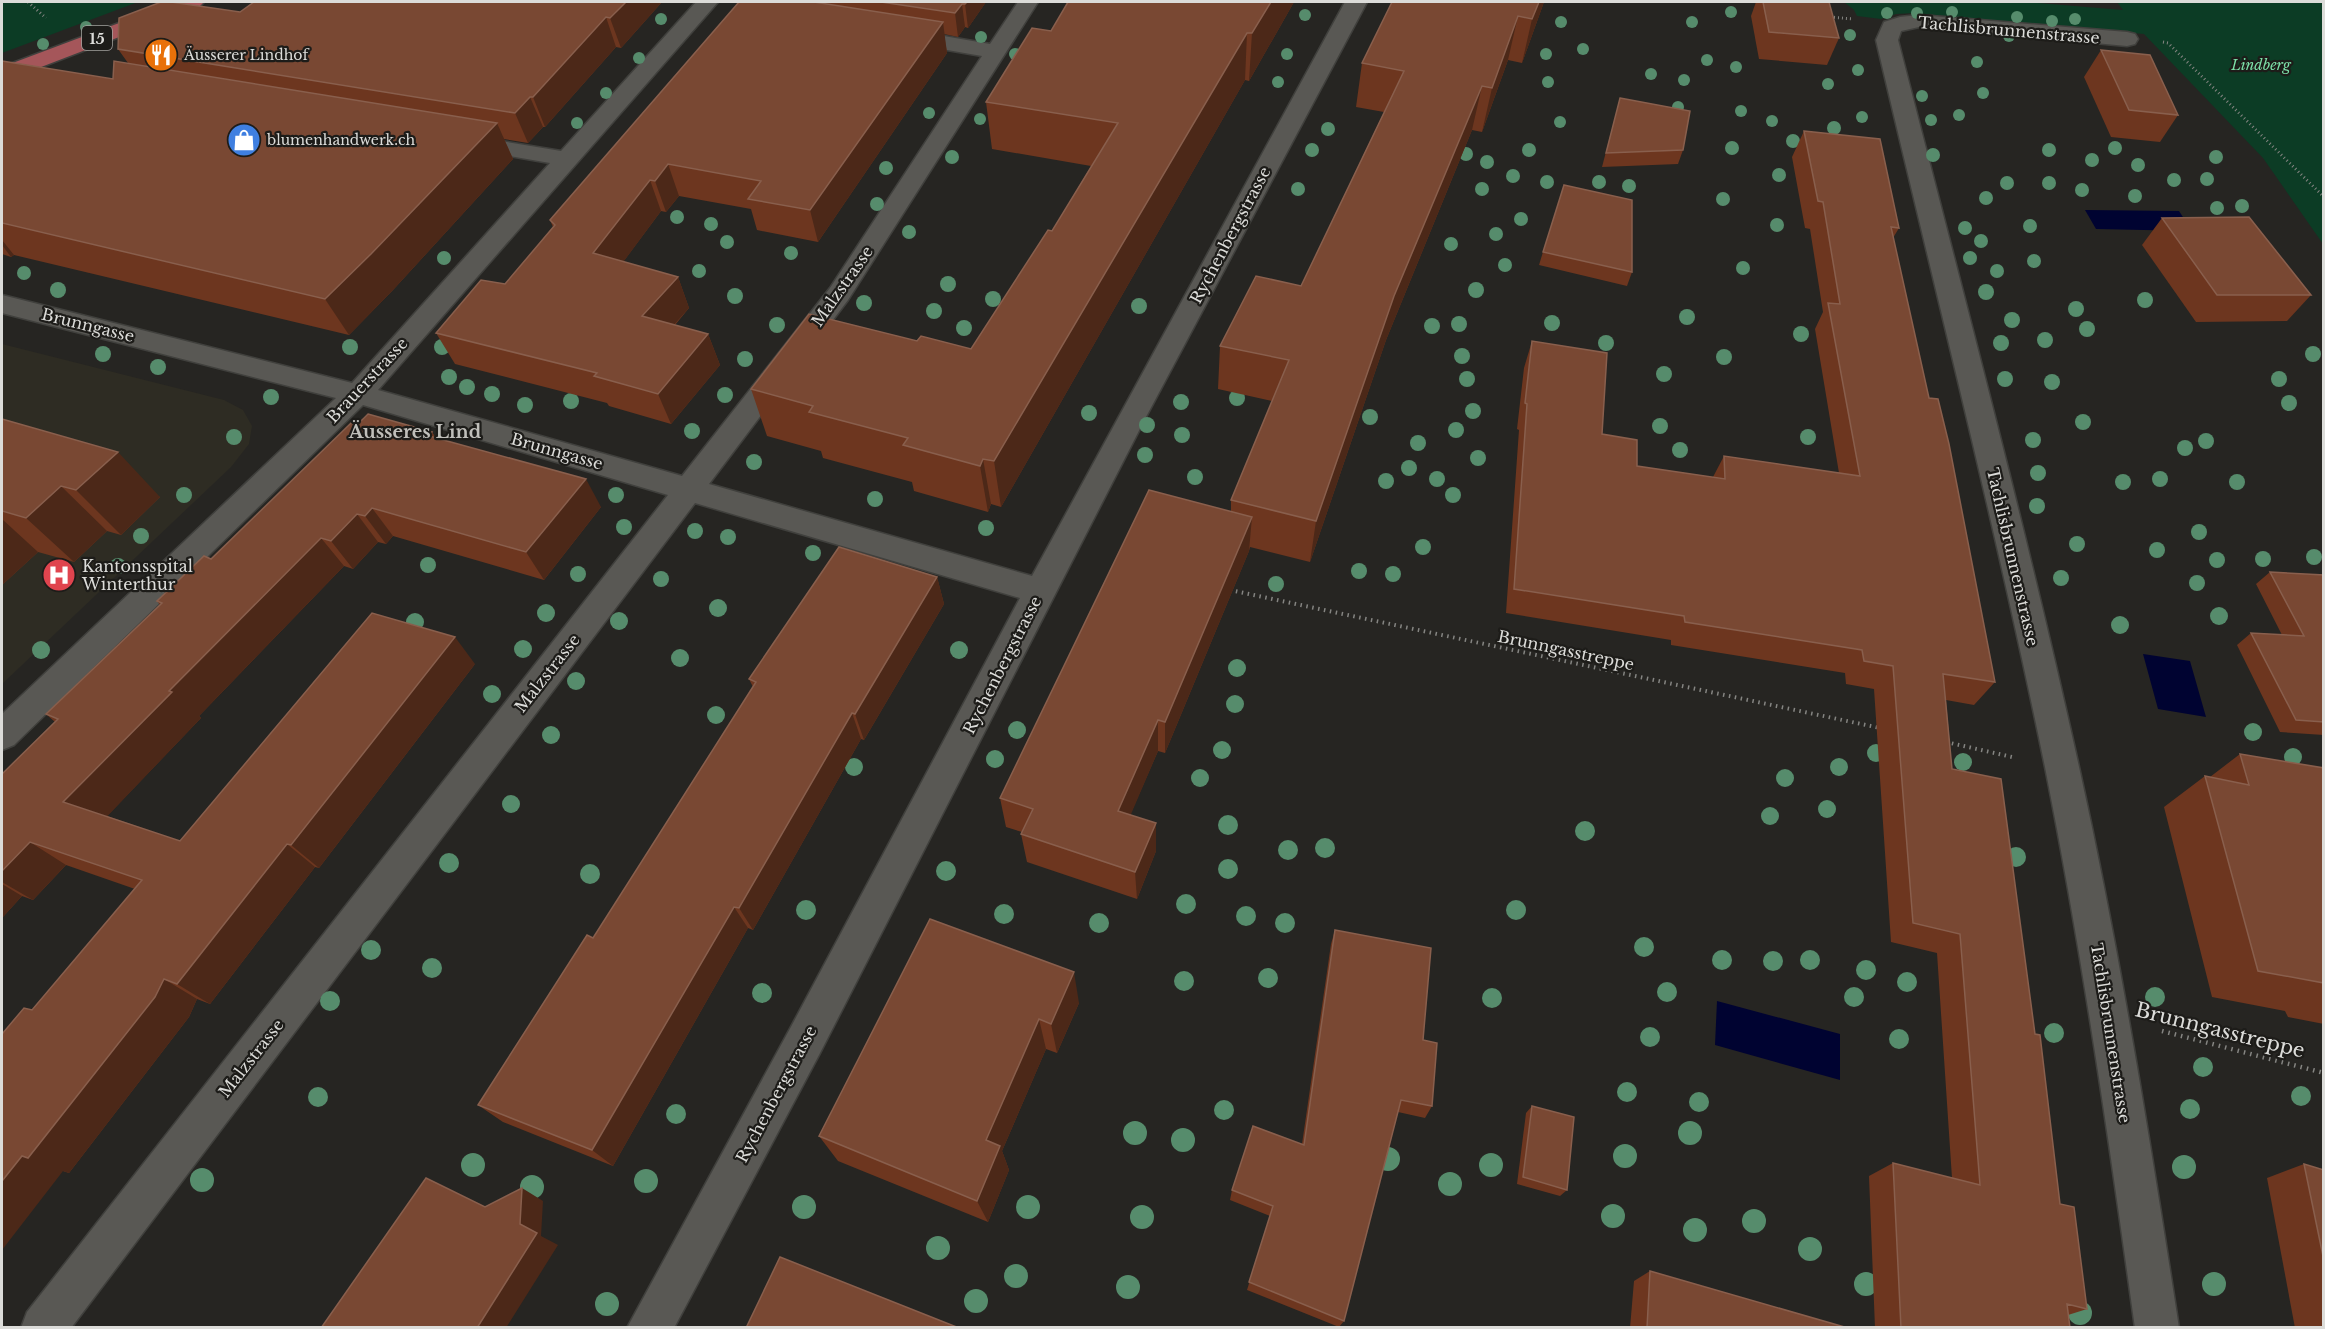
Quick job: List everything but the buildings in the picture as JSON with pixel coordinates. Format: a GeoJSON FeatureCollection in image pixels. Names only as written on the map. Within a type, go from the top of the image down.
{"type":"FeatureCollection","features":[{"type":"Feature","properties":{"kind":"main road","name":"15"},"geometry":{"type":"LineString","coordinates":[[2,75],[193,2]]}},
{"type":"Feature","properties":{"kind":"street","name":"Malzstrasse"},"geometry":{"type":"LineString","coordinates":[[43,1328],[839,294],[1028,2]]}},
{"type":"Feature","properties":{"kind":"street","name":"Rychenbergstrasse"},"geometry":{"type":"LineString","coordinates":[[649,1328],[719,1202],[1040,591],[1356,2]]}},
{"type":"Feature","properties":{"kind":"street","name":"Brauerstrasse"},"geometry":{"type":"LineString","coordinates":[[2,735],[358,394],[707,3]]}},
{"type":"Feature","properties":{"kind":"street","name":"Tachlisbrunnenstrasse"},"geometry":{"type":"LineString","coordinates":[[2127,39],[1919,21],[1900,23],[1892,27],[1887,40],[2033,638],[2081,860],[2109,1017],[2157,1328]]}},
{"type":"Feature","properties":{"kind":"street"},"geometry":{"type":"LineString","coordinates":[[878,32],[996,52]]}},
{"type":"Feature","properties":{"kind":"street"},"geometry":{"type":"LineString","coordinates":[[30,64],[60,75]]}},
{"type":"Feature","properties":{"kind":"street"},"geometry":{"type":"LineString","coordinates":[[440,138],[568,159]]}},
{"type":"Feature","properties":{"kind":"street","name":"Brunngasse"},"geometry":{"type":"LineString","coordinates":[[2,304],[358,394],[1040,591]]}},
{"type":"Feature","properties":{"kind":"path"},"geometry":{"type":"LineString","coordinates":[[1825,15],[1859,20]]}},
{"type":"Feature","properties":{"kind":"path"},"geometry":{"type":"LineString","coordinates":[[2127,39],[2168,43],[2324,197]]}},
{"type":"Feature","properties":{"kind":"path","name":"Brunngasstreppe"},"geometry":{"type":"LineString","coordinates":[[1220,588],[1885,730]]}},
{"type":"Feature","properties":{"kind":"path"},"geometry":{"type":"LineString","coordinates":[[1943,742],[2013,757]]}},
{"type":"Feature","properties":{"kind":"path","name":"Brunngasstreppe"},"geometry":{"type":"LineString","coordinates":[[2109,1017],[2324,1072]]}},
{"type":"Feature","properties":{"kind":"shaded area","name":"Kantonsspital Winterthur"},"geometry":{"type":"Polygon","coordinates":[[[2,344],[224,400],[243,410],[252,426],[249,444],[231,467],[2,684],[2,344]]]}},
{"type":"Feature","properties":{"kind":"green space"},"geometry":{"type":"Polygon","coordinates":[[[2,2],[138,2],[2,53],[2,2]]]}},
{"type":"Feature","properties":{"kind":"green space","name":"Lindberg"},"geometry":{"type":"Polygon","coordinates":[[[1844,2],[2027,2],[2123,10],[2117,2],[2323,2],[2323,244],[2263,158],[2144,34],[1915,13],[1896,14],[1881,19],[1857,16],[1854,10],[1844,2]]]}},
{"type":"Feature","properties":{"kind":"water"},"geometry":{"type":"Polygon","coordinates":[[[2085,210],[2179,211],[2192,231],[2096,229],[2085,210]]]}},
{"type":"Feature","properties":{"kind":"water"},"geometry":{"type":"Polygon","coordinates":[[[2143,654],[2190,661],[2206,717],[2158,709],[2143,654]]]}},
{"type":"Feature","properties":{"kind":"water"},"geometry":{"type":"Polygon","coordinates":[[[1717,1001],[1840,1034],[1840,1080],[1715,1045],[1717,1001]]]}},
{"type":"Feature","properties":{"kind":"place","name":"Äusserer Lindhof"},"geometry":{"type":"Point","coordinates":[161,55]}},
{"type":"Feature","properties":{"kind":"place","name":"blumenhandwerk.ch"},"geometry":{"type":"Point","coordinates":[244,140]}},
{"type":"Feature","properties":{"kind":"place","name":"Kantonsspital Winterthur"},"geometry":{"type":"Point","coordinates":[59,575]}},
{"type":"Feature","properties":{"kind":"district","name":"Äusseres Lind"},"geometry":{"type":"Point","coordinates":[415,432]}}]}
